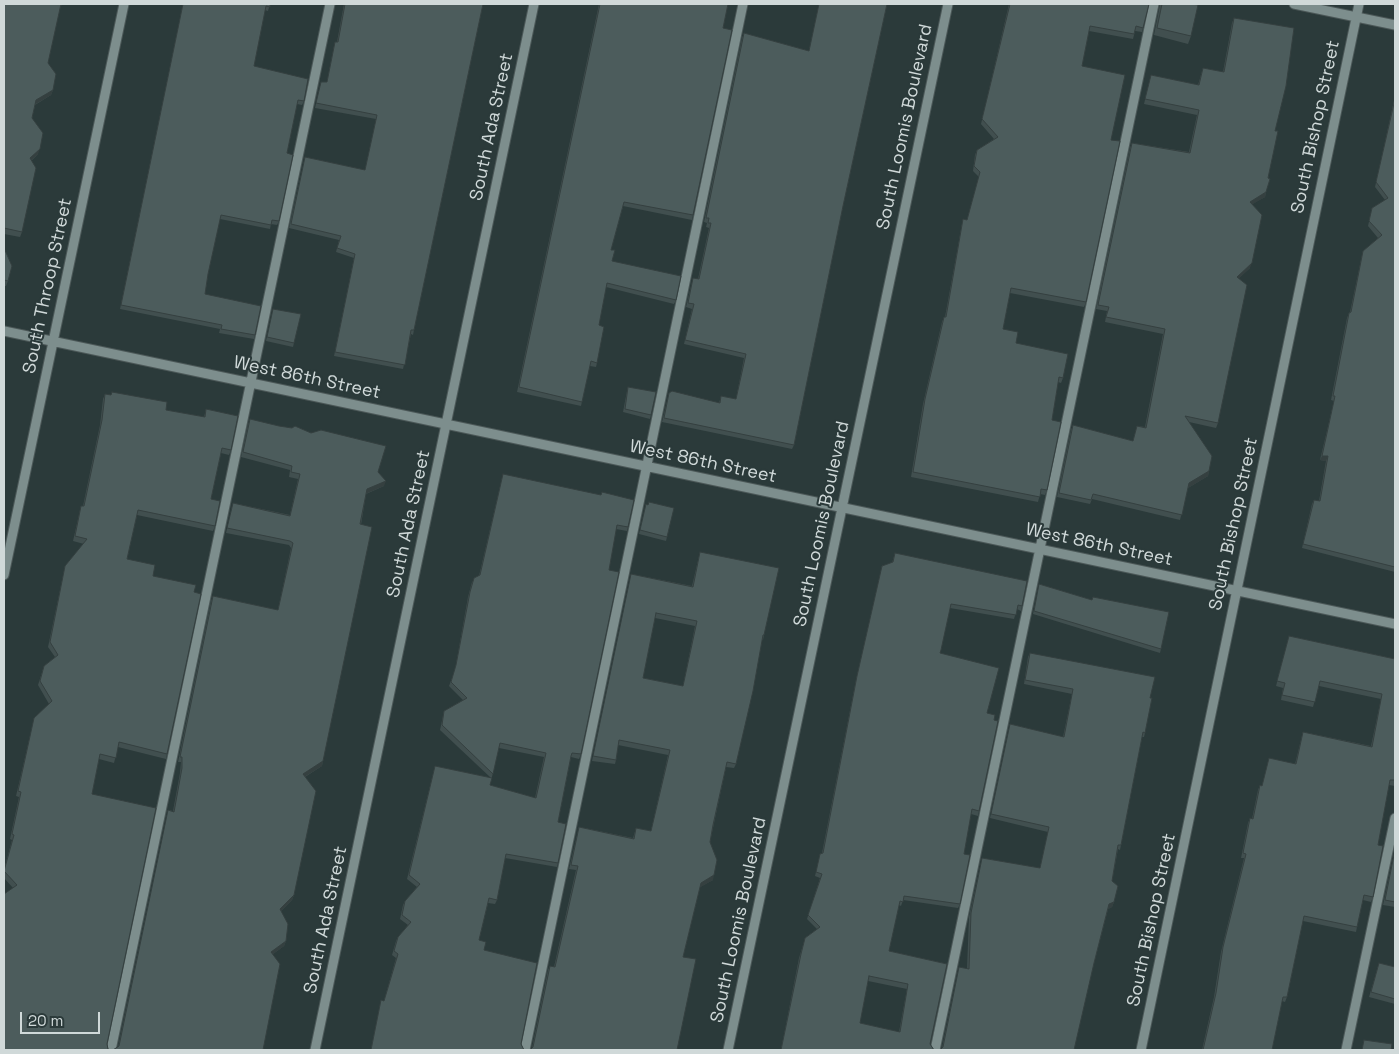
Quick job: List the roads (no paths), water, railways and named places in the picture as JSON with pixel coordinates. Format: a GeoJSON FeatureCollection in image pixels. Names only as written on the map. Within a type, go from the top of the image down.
{"type":"FeatureCollection","features":[{"type":"Feature","properties":{"kind":"street","name":"South Throop Street"},"geometry":{"type":"LineString","coordinates":[[4,575],[124,4]]}},
{"type":"Feature","properties":{"kind":"street"},"geometry":{"type":"LineString","coordinates":[[111,1050],[330,4]]}},
{"type":"Feature","properties":{"kind":"street","name":"South Ada Street"},"geometry":{"type":"LineString","coordinates":[[315,1050],[534,4]]}},
{"type":"Feature","properties":{"kind":"street"},"geometry":{"type":"LineString","coordinates":[[525,1050],[743,4]]}},
{"type":"Feature","properties":{"kind":"street","name":"South Loomis Boulevard"},"geometry":{"type":"LineString","coordinates":[[728,1050],[948,4]]}},
{"type":"Feature","properties":{"kind":"street"},"geometry":{"type":"LineString","coordinates":[[935,1050],[1154,4]]}},
{"type":"Feature","properties":{"kind":"street"},"geometry":{"type":"LineString","coordinates":[[1294,4],[1395,25]]}},
{"type":"Feature","properties":{"kind":"street","name":"South Bishop Street"},"geometry":{"type":"LineString","coordinates":[[1141,1050],[1359,4]]}},
{"type":"Feature","properties":{"kind":"street","name":"West 86th Street"},"geometry":{"type":"LineString","coordinates":[[4,331],[1395,624]]}},
{"type":"Feature","properties":{"kind":"street"},"geometry":{"type":"LineString","coordinates":[[1346,1050],[1395,818]]}}]}
